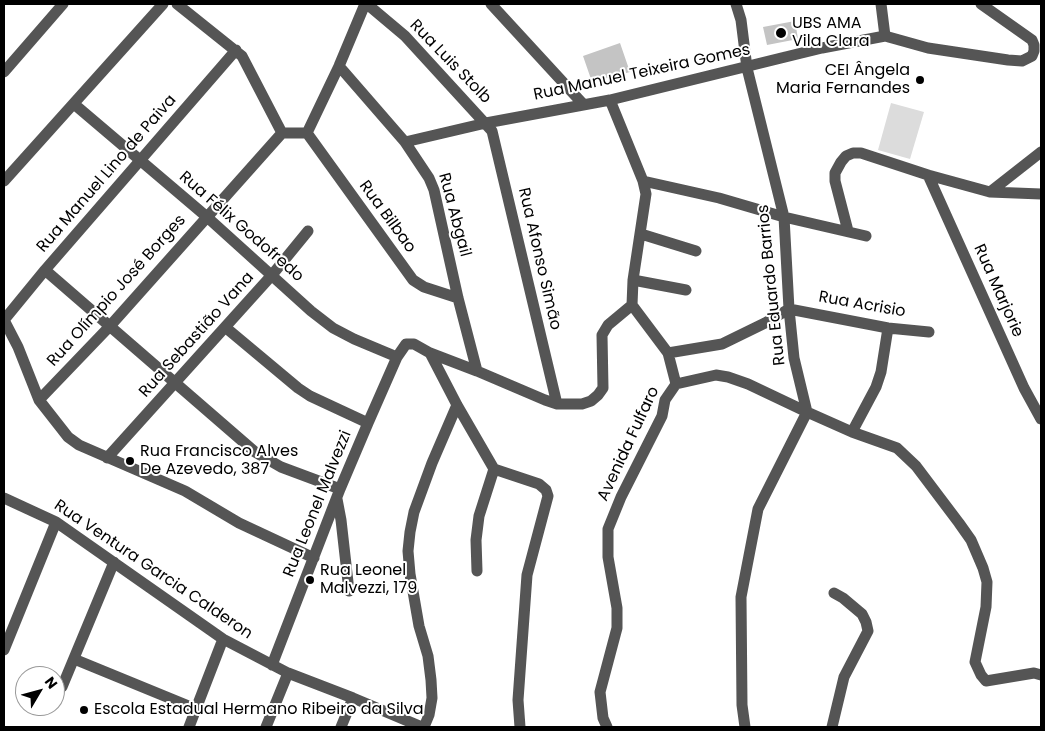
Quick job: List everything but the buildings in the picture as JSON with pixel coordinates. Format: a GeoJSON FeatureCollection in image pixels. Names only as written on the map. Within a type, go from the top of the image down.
{"type":"FeatureCollection","features":[{"type":"Feature","properties":{"kind":"street"},"geometry":{"type":"LineString","coordinates":[[4,72],[63,4]]}},
{"type":"Feature","properties":{"kind":"street"},"geometry":{"type":"LineString","coordinates":[[4,182],[163,4]]}},
{"type":"Feature","properties":{"kind":"street"},"geometry":{"type":"LineString","coordinates":[[177,4],[242,56],[282,133],[307,133],[340,66],[366,4]]}},
{"type":"Feature","properties":{"kind":"street","name":"Rua Luis Stolb"},"geometry":{"type":"LineString","coordinates":[[366,4],[405,36],[486,123]]}},
{"type":"Feature","properties":{"kind":"street"},"geometry":{"type":"LineString","coordinates":[[490,4],[583,104]]}},
{"type":"Feature","properties":{"kind":"street","name":"Rua Eduardo Barrios"},"geometry":{"type":"LineString","coordinates":[[736,4],[741,20],[747,68],[784,217],[789,309],[794,358],[806,412]]}},
{"type":"Feature","properties":{"kind":"street"},"geometry":{"type":"LineString","coordinates":[[881,4],[885,36],[928,48],[1008,60],[1022,61],[1029,59],[1034,51],[1034,44],[1027,35],[981,4]]}},
{"type":"Feature","properties":{"kind":"street","name":"Rua Manuel Teixeira Gomes"},"geometry":{"type":"LineString","coordinates":[[405,142],[486,123],[610,100],[747,68],[822,48],[885,36]]}},
{"type":"Feature","properties":{"kind":"street","name":"Rua Manuel Lino de Paiva"},"geometry":{"type":"LineString","coordinates":[[4,320],[236,50]]}},
{"type":"Feature","properties":{"kind":"street","name":"Rua Abgail"},"geometry":{"type":"LineString","coordinates":[[340,66],[405,142],[423,167],[434,190],[458,298],[477,371]]}},
{"type":"Feature","properties":{"kind":"street"},"geometry":{"type":"LineString","coordinates":[[397,357],[406,344],[410,343],[430,353],[557,404],[582,404],[591,401],[598,395],[603,388],[604,380],[602,335],[608,325],[632,305],[633,280],[646,194],[643,181],[610,100]]}},
{"type":"Feature","properties":{"kind":"street","name":"Rua Félix Godofredo"},"geometry":{"type":"LineString","coordinates":[[74,104],[207,217],[311,311],[333,328],[397,357]]}},
{"type":"Feature","properties":{"kind":"street","name":"Rua Afonso Simão"},"geometry":{"type":"LineString","coordinates":[[486,123],[492,131],[557,404]]}},
{"type":"Feature","properties":{"kind":"street","name":"Rua Olímpio José Borges"},"geometry":{"type":"LineString","coordinates":[[38,400],[110,326],[282,133]]}},
{"type":"Feature","properties":{"kind":"street","name":"Rua Bilbao"},"geometry":{"type":"LineString","coordinates":[[307,133],[414,280],[424,287],[458,298]]}},
{"type":"Feature","properties":{"kind":"street"},"geometry":{"type":"LineString","coordinates":[[990,192],[1041,152]]}},
{"type":"Feature","properties":{"kind":"street"},"geometry":{"type":"LineString","coordinates":[[848,231],[835,180],[837,167],[846,156],[853,153],[861,153],[928,175],[990,192],[1041,194]]}},
{"type":"Feature","properties":{"kind":"street","name":"Rua Marjorie"},"geometry":{"type":"LineString","coordinates":[[928,175],[1024,388],[1041,419]]}},
{"type":"Feature","properties":{"kind":"street"},"geometry":{"type":"LineString","coordinates":[[643,181],[866,236]]}},
{"type":"Feature","properties":{"kind":"street","name":"Rua Sebastião Vana"},"geometry":{"type":"LineString","coordinates":[[107,458],[272,275],[308,231]]}},
{"type":"Feature","properties":{"kind":"street"},"geometry":{"type":"LineString","coordinates":[[641,234],[696,251]]}},
{"type":"Feature","properties":{"kind":"street"},"geometry":{"type":"LineString","coordinates":[[45,270],[265,458],[280,467],[339,494],[349,591]]}},
{"type":"Feature","properties":{"kind":"street"},"geometry":{"type":"LineString","coordinates":[[633,280],[686,290]]}},
{"type":"Feature","properties":{"kind":"street","name":"Avenida Fulfaro"},"geometry":{"type":"LineString","coordinates":[[607,727],[600,703],[600,692],[617,628],[617,608],[608,557],[608,529],[621,497],[662,416],[665,400],[676,384],[668,353],[632,305]]}},
{"type":"Feature","properties":{"kind":"street"},"geometry":{"type":"LineString","coordinates":[[668,353],[722,344],[789,309]]}},
{"type":"Feature","properties":{"kind":"street","name":"Rua Acrisio"},"geometry":{"type":"LineString","coordinates":[[789,309],[888,328],[929,332]]}},
{"type":"Feature","properties":{"kind":"street"},"geometry":{"type":"LineString","coordinates":[[4,320],[15,340],[38,400],[68,436],[80,445],[185,491],[239,523],[314,558]]}},
{"type":"Feature","properties":{"kind":"street"},"geometry":{"type":"LineString","coordinates":[[225,327],[298,388],[310,396],[368,423]]}},
{"type":"Feature","properties":{"kind":"street"},"geometry":{"type":"LineString","coordinates":[[852,432],[876,387],[881,372],[888,328]]}},
{"type":"Feature","properties":{"kind":"street"},"geometry":{"type":"LineString","coordinates":[[430,353],[494,469],[539,484],[546,490],[548,496],[527,575],[518,700],[520,727]]}},
{"type":"Feature","properties":{"kind":"street","name":"Rua Leonel Malvezzi"},"geometry":{"type":"LineString","coordinates":[[272,665],[339,494],[397,357]]}},
{"type":"Feature","properties":{"kind":"street"},"geometry":{"type":"LineString","coordinates":[[676,384],[716,375],[728,377],[748,384],[852,432],[897,448],[906,455],[954,515],[971,540],[983,568],[987,582],[986,607],[975,662],[981,675],[986,681],[1034,673],[1041,675]]}},
{"type":"Feature","properties":{"kind":"street"},"geometry":{"type":"LineString","coordinates":[[423,727],[432,698],[431,680],[428,656],[419,626],[410,574],[408,551],[410,532],[417,504],[457,405]]}},
{"type":"Feature","properties":{"kind":"street"},"geometry":{"type":"LineString","coordinates":[[745,727],[742,705],[741,597],[758,509],[806,412]]}},
{"type":"Feature","properties":{"kind":"street"},"geometry":{"type":"LineString","coordinates":[[477,571],[476,540],[479,516],[494,469]]}},
{"type":"Feature","properties":{"kind":"street","name":"Rua Ventura Garcia Calderon"},"geometry":{"type":"LineString","coordinates":[[4,498],[56,522],[223,639],[288,673],[423,727]]}},
{"type":"Feature","properties":{"kind":"street"},"geometry":{"type":"LineString","coordinates":[[4,650],[56,522]]}},
{"type":"Feature","properties":{"kind":"street"},"geometry":{"type":"LineString","coordinates":[[65,680],[114,562]]}},
{"type":"Feature","properties":{"kind":"street"},"geometry":{"type":"LineString","coordinates":[[832,727],[844,677],[868,631],[862,614],[834,593]]}},
{"type":"Feature","properties":{"kind":"street"},"geometry":{"type":"LineString","coordinates":[[189,727],[223,639]]}},
{"type":"Feature","properties":{"kind":"street"},"geometry":{"type":"LineString","coordinates":[[74,659],[196,709]]}},
{"type":"Feature","properties":{"kind":"street"},"geometry":{"type":"LineString","coordinates":[[266,727],[288,673]]}},
{"type":"Feature","properties":{"kind":"street"},"geometry":{"type":"LineString","coordinates":[[341,727],[353,698]]}},
{"type":"Feature","properties":{"kind":"shaded area"},"geometry":{"type":"Polygon","coordinates":[[[891,103],[924,112],[910,159],[878,150],[891,103]]]}},
{"type":"Feature","properties":{"kind":"place","name":"UBS AMA Vila Clara"},"geometry":{"type":"Point","coordinates":[781,33]}},
{"type":"Feature","properties":{"kind":"place","name":"CEI Ângela Maria Fernandes"},"geometry":{"type":"Point","coordinates":[920,80]}},
{"type":"Feature","properties":{"kind":"place","name":"Rua Francisco Alves De Azevedo, 387"},"geometry":{"type":"Point","coordinates":[130,461]}},
{"type":"Feature","properties":{"kind":"place","name":"Rua Leonel Malvezzi, 179"},"geometry":{"type":"Point","coordinates":[310,580]}},
{"type":"Feature","properties":{"kind":"place","name":"Escola Estadual Hermano Ribeiro da Silva"},"geometry":{"type":"Point","coordinates":[84,710]}}]}
